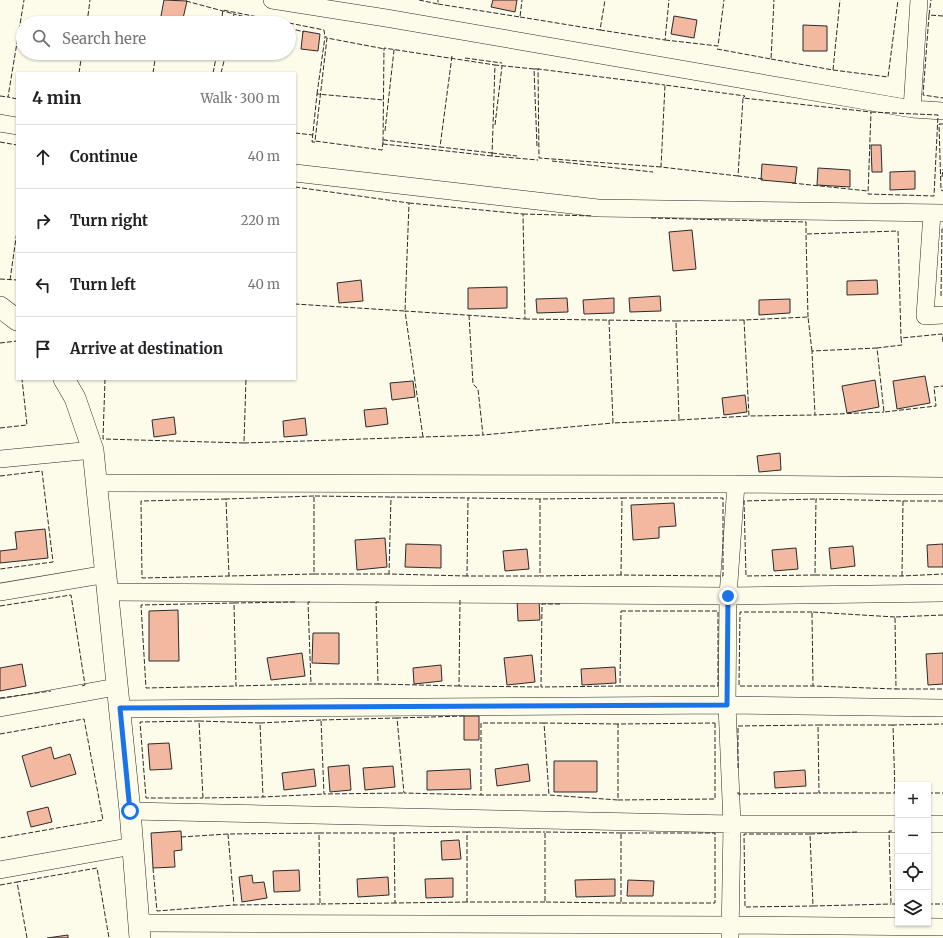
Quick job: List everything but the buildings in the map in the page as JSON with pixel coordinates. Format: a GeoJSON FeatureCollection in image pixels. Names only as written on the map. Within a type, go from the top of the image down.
{"type":"FeatureCollection","features":[{"type":"Feature","properties":{"kind":"street"},"geometry":{"type":"LineString","coordinates":[[272,0],[386,18],[912,109],[943,111]]}},
{"type":"Feature","properties":{"kind":"street"},"geometry":{"type":"LineString","coordinates":[[912,109],[919,0]]}},
{"type":"Feature","properties":{"kind":"street"},"geometry":{"type":"LineString","coordinates":[[0,123],[16,126]]}},
{"type":"Feature","properties":{"kind":"street"},"geometry":{"type":"LineString","coordinates":[[296,173],[598,208],[937,213],[925,316],[943,315]]}},
{"type":"Feature","properties":{"kind":"street"},"geometry":{"type":"LineString","coordinates":[[0,307],[16,319]]}},
{"type":"Feature","properties":{"kind":"street"},"geometry":{"type":"LineString","coordinates":[[65,380],[75,398],[93,450],[108,583],[116,687],[120,708],[140,931],[731,931],[943,927]]}},
{"type":"Feature","properties":{"kind":"street"},"geometry":{"type":"LineString","coordinates":[[0,460],[93,450]]}},
{"type":"Feature","properties":{"kind":"street"},"geometry":{"type":"LineString","coordinates":[[97,483],[736,484],[943,486]]}},
{"type":"Feature","properties":{"kind":"street"},"geometry":{"type":"LineString","coordinates":[[731,931],[732,824],[727,705],[728,596],[736,484]]}},
{"type":"Feature","properties":{"kind":"street"},"geometry":{"type":"LineString","coordinates":[[0,592],[108,583],[728,596],[943,593]]}},
{"type":"Feature","properties":{"kind":"street"},"geometry":{"type":"LineString","coordinates":[[0,708],[116,687]]}},
{"type":"Feature","properties":{"kind":"street"},"geometry":{"type":"LineString","coordinates":[[120,708],[727,705],[943,708]]}},
{"type":"Feature","properties":{"kind":"street"},"geometry":{"type":"LineString","coordinates":[[130,811],[732,824],[895,824]]}},
{"type":"Feature","properties":{"kind":"street"},"geometry":{"type":"LineString","coordinates":[[931,824],[943,824]]}},
{"type":"Feature","properties":{"kind":"street"},"geometry":{"type":"LineString","coordinates":[[0,870],[133,846]]}},
{"type":"Feature","properties":{"kind":"fence"},"geometry":{"type":"LineString","coordinates":[[21,16],[24,0]]}},
{"type":"Feature","properties":{"kind":"fence"},"geometry":{"type":"LineString","coordinates":[[88,16],[90,0]]}},
{"type":"Feature","properties":{"kind":"fence"},"geometry":{"type":"LineString","coordinates":[[419,0],[438,4],[438,0]]}},
{"type":"Feature","properties":{"kind":"fence"},"geometry":{"type":"LineString","coordinates":[[438,4],[520,17],[522,0]]}},
{"type":"Feature","properties":{"kind":"fence"},"geometry":{"type":"LineString","coordinates":[[520,17],[600,30],[605,0]]}},
{"type":"Feature","properties":{"kind":"fence"},"geometry":{"type":"LineString","coordinates":[[600,30],[665,40],[669,0]]}},
{"type":"Feature","properties":{"kind":"fence"},"geometry":{"type":"LineString","coordinates":[[665,40],[718,46],[724,0]]}},
{"type":"Feature","properties":{"kind":"fence"},"geometry":{"type":"LineString","coordinates":[[717,49],[771,59],[774,0]]}},
{"type":"Feature","properties":{"kind":"fence"},"geometry":{"type":"LineString","coordinates":[[771,59],[833,70],[840,0]]}},
{"type":"Feature","properties":{"kind":"fence"},"geometry":{"type":"LineString","coordinates":[[833,70],[888,77],[898,0]]}},
{"type":"Feature","properties":{"kind":"fence"},"geometry":{"type":"LineString","coordinates":[[929,15],[931,0]]}},
{"type":"Feature","properties":{"kind":"fence"},"geometry":{"type":"LineString","coordinates":[[186,1],[234,14]]}},
{"type":"Feature","properties":{"kind":"fence"},"geometry":{"type":"LineString","coordinates":[[222,16],[223,10],[253,16]]}},
{"type":"Feature","properties":{"kind":"fence"},"geometry":{"type":"LineString","coordinates":[[234,16],[234,14],[242,16]]}},
{"type":"Feature","properties":{"kind":"fence"},"geometry":{"type":"LineString","coordinates":[[943,16],[929,15],[923,95],[943,98]]}},
{"type":"Feature","properties":{"kind":"fence"},"geometry":{"type":"LineString","coordinates":[[296,24],[324,30],[325,37]]}},
{"type":"Feature","properties":{"kind":"fence"},"geometry":{"type":"LineString","coordinates":[[296,30],[304,32]]}},
{"type":"Feature","properties":{"kind":"fence"},"geometry":{"type":"LineString","coordinates":[[317,94],[325,37],[327,37]]}},
{"type":"Feature","properties":{"kind":"fence"},"geometry":{"type":"LineString","coordinates":[[383,142],[382,150],[315,141],[327,38],[385,49]]}},
{"type":"Feature","properties":{"kind":"fence"},"geometry":{"type":"LineString","coordinates":[[16,48],[8,97],[16,99]]}},
{"type":"Feature","properties":{"kind":"fence"},"geometry":{"type":"LineString","coordinates":[[492,156],[383,144],[384,48],[495,65]]}},
{"type":"Feature","properties":{"kind":"fence"},"geometry":{"type":"LineString","coordinates":[[385,131],[394,50],[397,50]]}},
{"type":"Feature","properties":{"kind":"fence"},"geometry":{"type":"LineString","coordinates":[[452,56],[440,147],[492,153]]}},
{"type":"Feature","properties":{"kind":"fence"},"geometry":{"type":"LineString","coordinates":[[465,58],[502,63]]}},
{"type":"Feature","properties":{"kind":"fence"},"geometry":{"type":"LineString","coordinates":[[79,72],[81,60]]}},
{"type":"Feature","properties":{"kind":"fence"},"geometry":{"type":"LineString","coordinates":[[153,72],[155,60]]}},
{"type":"Feature","properties":{"kind":"fence"},"geometry":{"type":"LineString","coordinates":[[213,72],[216,60]]}},
{"type":"Feature","properties":{"kind":"fence"},"geometry":{"type":"LineString","coordinates":[[221,72],[224,60]]}},
{"type":"Feature","properties":{"kind":"fence"},"geometry":{"type":"LineString","coordinates":[[534,69],[495,65],[492,156],[538,160]]}},
{"type":"Feature","properties":{"kind":"fence"},"geometry":{"type":"LineString","coordinates":[[495,125],[502,66]]}},
{"type":"Feature","properties":{"kind":"fence"},"geometry":{"type":"LineString","coordinates":[[537,146],[534,69],[539,69]]}},
{"type":"Feature","properties":{"kind":"fence"},"geometry":{"type":"LineString","coordinates":[[661,167],[539,158],[538,69],[665,85]]}},
{"type":"Feature","properties":{"kind":"fence"},"geometry":{"type":"LineString","coordinates":[[738,176],[661,167],[665,85],[745,96],[743,98]]}},
{"type":"Feature","properties":{"kind":"fence"},"geometry":{"type":"LineString","coordinates":[[315,142],[312,142],[317,94],[384,100]]}},
{"type":"Feature","properties":{"kind":"fence"},"geometry":{"type":"LineString","coordinates":[[0,96],[8,97]]}},
{"type":"Feature","properties":{"kind":"fence"},"geometry":{"type":"LineString","coordinates":[[763,179],[738,176],[743,98],[871,112]]}},
{"type":"Feature","properties":{"kind":"fence"},"geometry":{"type":"LineString","coordinates":[[871,112],[938,115],[934,196],[868,194],[871,112]]}},
{"type":"Feature","properties":{"kind":"fence"},"geometry":{"type":"LineString","coordinates":[[943,124],[939,124],[941,190],[943,191]]}},
{"type":"Feature","properties":{"kind":"fence"},"geometry":{"type":"LineString","coordinates":[[296,133],[313,135]]}},
{"type":"Feature","properties":{"kind":"fence"},"geometry":{"type":"LineString","coordinates":[[384,139],[440,147]]}},
{"type":"Feature","properties":{"kind":"fence"},"geometry":{"type":"LineString","coordinates":[[0,142],[16,145]]}},
{"type":"Feature","properties":{"kind":"fence"},"geometry":{"type":"LineString","coordinates":[[492,153],[517,156]]}},
{"type":"Feature","properties":{"kind":"fence"},"geometry":{"type":"LineString","coordinates":[[552,161],[653,172]]}},
{"type":"Feature","properties":{"kind":"fence"},"geometry":{"type":"LineString","coordinates":[[942,177],[943,169]]}},
{"type":"Feature","properties":{"kind":"fence"},"geometry":{"type":"LineString","coordinates":[[792,183],[868,191]]}},
{"type":"Feature","properties":{"kind":"fence"},"geometry":{"type":"LineString","coordinates":[[296,187],[409,203],[405,311],[296,304]]}},
{"type":"Feature","properties":{"kind":"fence"},"geometry":{"type":"LineString","coordinates":[[409,203],[523,214],[525,319],[405,311],[423,437]]}},
{"type":"Feature","properties":{"kind":"fence"},"geometry":{"type":"LineString","coordinates":[[523,214],[593,216]]}},
{"type":"Feature","properties":{"kind":"fence"},"geometry":{"type":"LineString","coordinates":[[651,218],[806,222],[806,234]]}},
{"type":"Feature","properties":{"kind":"fence"},"geometry":{"type":"LineString","coordinates":[[943,229],[941,296],[943,296]]}},
{"type":"Feature","properties":{"kind":"fence"},"geometry":{"type":"LineString","coordinates":[[808,317],[806,234],[898,231],[901,338]]}},
{"type":"Feature","properties":{"kind":"fence"},"geometry":{"type":"LineString","coordinates":[[10,280],[16,238]]}},
{"type":"Feature","properties":{"kind":"fence"},"geometry":{"type":"LineString","coordinates":[[0,279],[16,280]]}},
{"type":"Feature","properties":{"kind":"fence"},"geometry":{"type":"LineString","coordinates":[[469,315],[473,384],[478,389],[483,435],[613,423]]}},
{"type":"Feature","properties":{"kind":"fence"},"geometry":{"type":"LineString","coordinates":[[812,351],[808,317],[744,320],[749,416],[815,415]]}},
{"type":"Feature","properties":{"kind":"fence"},"geometry":{"type":"LineString","coordinates":[[525,319],[676,321]]}},
{"type":"Feature","properties":{"kind":"fence"},"geometry":{"type":"LineString","coordinates":[[609,320],[613,423],[680,420]]}},
{"type":"Feature","properties":{"kind":"fence"},"geometry":{"type":"LineString","coordinates":[[744,320],[676,321],[679,420],[749,416]]}},
{"type":"Feature","properties":{"kind":"fence"},"geometry":{"type":"LineString","coordinates":[[943,342],[942,334],[901,338],[902,345],[877,348],[884,412],[936,406],[934,387],[943,386]]}},
{"type":"Feature","properties":{"kind":"fence"},"geometry":{"type":"LineString","coordinates":[[0,343],[16,341]]}},
{"type":"Feature","properties":{"kind":"fence"},"geometry":{"type":"LineString","coordinates":[[877,348],[812,351],[815,415],[884,412]]}},
{"type":"Feature","properties":{"kind":"fence"},"geometry":{"type":"LineString","coordinates":[[0,428],[27,425],[22,380]]}},
{"type":"Feature","properties":{"kind":"fence"},"geometry":{"type":"LineString","coordinates":[[105,380],[103,439],[244,443],[246,380]]}},
{"type":"Feature","properties":{"kind":"fence"},"geometry":{"type":"LineString","coordinates":[[244,443],[483,435]]}},
{"type":"Feature","properties":{"kind":"fence"},"geometry":{"type":"LineString","coordinates":[[0,476],[42,471],[53,562],[0,569]]}},
{"type":"Feature","properties":{"kind":"fence"},"geometry":{"type":"LineString","coordinates":[[314,496],[226,499],[229,576],[314,574]]}},
{"type":"Feature","properties":{"kind":"fence"},"geometry":{"type":"LineString","coordinates":[[389,574],[314,574],[314,496],[391,497]]}},
{"type":"Feature","properties":{"kind":"fence"},"geometry":{"type":"LineString","coordinates":[[467,576],[389,574],[391,497],[468,498]]}},
{"type":"Feature","properties":{"kind":"fence"},"geometry":{"type":"LineString","coordinates":[[540,499],[468,498],[467,576],[540,576]]}},
{"type":"Feature","properties":{"kind":"fence"},"geometry":{"type":"LineString","coordinates":[[622,498],[723,498],[723,576],[621,575],[622,498]]}},
{"type":"Feature","properties":{"kind":"fence"},"geometry":{"type":"LineString","coordinates":[[621,575],[540,576],[540,499],[622,498]]}},
{"type":"Feature","properties":{"kind":"fence"},"geometry":{"type":"LineString","coordinates":[[226,499],[141,501],[142,578],[229,576]]}},
{"type":"Feature","properties":{"kind":"fence"},"geometry":{"type":"LineString","coordinates":[[815,575],[746,576],[744,501],[816,499]]}},
{"type":"Feature","properties":{"kind":"fence"},"geometry":{"type":"LineString","coordinates":[[902,576],[903,501],[816,499],[815,575],[902,576],[943,574]]}},
{"type":"Feature","properties":{"kind":"fence"},"geometry":{"type":"LineString","coordinates":[[903,501],[943,501]]}},
{"type":"Feature","properties":{"kind":"fence"},"geometry":{"type":"LineString","coordinates":[[0,606],[71,595],[85,685],[82,686]]}},
{"type":"Feature","properties":{"kind":"fence"},"geometry":{"type":"LineString","coordinates":[[460,600],[459,686],[541,687]]}},
{"type":"Feature","properties":{"kind":"fence"},"geometry":{"type":"LineString","coordinates":[[295,602],[234,603],[236,686],[311,684]]}},
{"type":"Feature","properties":{"kind":"fence"},"geometry":{"type":"LineString","coordinates":[[310,602],[308,602],[311,684],[378,684]]}},
{"type":"Feature","properties":{"kind":"fence"},"geometry":{"type":"LineString","coordinates":[[379,602],[376,602],[378,684],[459,686]]}},
{"type":"Feature","properties":{"kind":"fence"},"geometry":{"type":"LineString","coordinates":[[234,603],[141,605],[146,688],[236,686]]}},
{"type":"Feature","properties":{"kind":"fence"},"geometry":{"type":"LineString","coordinates":[[560,604],[542,604],[541,687],[620,686]]}},
{"type":"Feature","properties":{"kind":"fence"},"geometry":{"type":"LineString","coordinates":[[621,611],[718,611],[718,686],[620,686],[621,611]]}},
{"type":"Feature","properties":{"kind":"fence"},"geometry":{"type":"LineString","coordinates":[[812,612],[740,612],[739,686],[813,686]]}},
{"type":"Feature","properties":{"kind":"fence"},"geometry":{"type":"LineString","coordinates":[[895,617],[812,612],[813,686],[896,689]]}},
{"type":"Feature","properties":{"kind":"fence"},"geometry":{"type":"LineString","coordinates":[[943,615],[895,617],[896,689],[943,689]]}},
{"type":"Feature","properties":{"kind":"fence"},"geometry":{"type":"LineString","coordinates":[[0,698],[51,691]]}},
{"type":"Feature","properties":{"kind":"fence"},"geometry":{"type":"LineString","coordinates":[[464,716],[397,718],[404,793],[481,795]]}},
{"type":"Feature","properties":{"kind":"fence"},"geometry":{"type":"LineString","coordinates":[[397,718],[321,720],[324,794],[404,793]]}},
{"type":"Feature","properties":{"kind":"fence"},"geometry":{"type":"LineString","coordinates":[[0,734],[84,719],[103,820],[0,838]]}},
{"type":"Feature","properties":{"kind":"fence"},"geometry":{"type":"LineString","coordinates":[[321,720],[260,723],[263,797],[324,794]]}},
{"type":"Feature","properties":{"kind":"fence"},"geometry":{"type":"LineString","coordinates":[[199,721],[140,722],[146,798],[203,798]]}},
{"type":"Feature","properties":{"kind":"fence"},"geometry":{"type":"LineString","coordinates":[[260,723],[199,721],[203,798],[263,797]]}},
{"type":"Feature","properties":{"kind":"fence"},"geometry":{"type":"LineString","coordinates":[[544,723],[481,723],[481,795],[549,795]]}},
{"type":"Feature","properties":{"kind":"fence"},"geometry":{"type":"LineString","coordinates":[[618,724],[544,723],[549,795],[618,800]]}},
{"type":"Feature","properties":{"kind":"fence"},"geometry":{"type":"LineString","coordinates":[[715,723],[715,799],[618,800],[618,724],[715,723]]}},
{"type":"Feature","properties":{"kind":"fence"},"geometry":{"type":"LineString","coordinates":[[895,793],[893,725],[943,724]]}},
{"type":"Feature","properties":{"kind":"fence"},"geometry":{"type":"LineString","coordinates":[[893,725],[818,725],[819,793],[895,793]]}},
{"type":"Feature","properties":{"kind":"fence"},"geometry":{"type":"LineString","coordinates":[[738,768],[738,726],[818,725]]}},
{"type":"Feature","properties":{"kind":"fence"},"geometry":{"type":"LineString","coordinates":[[738,792],[738,794],[819,793]]}},
{"type":"Feature","properties":{"kind":"fence"},"geometry":{"type":"LineString","coordinates":[[931,793],[943,793]]}},
{"type":"Feature","properties":{"kind":"fence"},"geometry":{"type":"LineString","coordinates":[[892,831],[889,831],[891,904],[895,904]]}},
{"type":"Feature","properties":{"kind":"fence"},"geometry":{"type":"LineString","coordinates":[[467,832],[394,833],[395,903],[467,902]]}},
{"type":"Feature","properties":{"kind":"fence"},"geometry":{"type":"LineString","coordinates":[[545,832],[467,832],[467,902],[545,902]]}},
{"type":"Feature","properties":{"kind":"fence"},"geometry":{"type":"LineString","coordinates":[[621,833],[545,832],[545,902],[621,903]]}},
{"type":"Feature","properties":{"kind":"fence"},"geometry":{"type":"LineString","coordinates":[[857,832],[810,834],[813,906],[891,904]]}},
{"type":"Feature","properties":{"kind":"fence"},"geometry":{"type":"LineString","coordinates":[[319,833],[228,834],[234,905],[320,904]]}},
{"type":"Feature","properties":{"kind":"fence"},"geometry":{"type":"LineString","coordinates":[[394,833],[319,833],[320,904],[395,903]]}},
{"type":"Feature","properties":{"kind":"fence"},"geometry":{"type":"LineString","coordinates":[[621,833],[715,833],[715,903],[621,903],[621,833]]}},
{"type":"Feature","properties":{"kind":"fence"},"geometry":{"type":"LineString","coordinates":[[181,837],[228,834]]}},
{"type":"Feature","properties":{"kind":"fence"},"geometry":{"type":"LineString","coordinates":[[810,834],[744,834],[745,907],[813,906]]}},
{"type":"Feature","properties":{"kind":"fence"},"geometry":{"type":"LineString","coordinates":[[27,938],[17,882],[97,868],[109,938]]}},
{"type":"Feature","properties":{"kind":"fence"},"geometry":{"type":"LineString","coordinates":[[153,868],[157,911],[234,905]]}},
{"type":"Feature","properties":{"kind":"fence"},"geometry":{"type":"LineString","coordinates":[[0,885],[17,882]]}},
{"type":"Feature","properties":{"kind":"fence"},"geometry":{"type":"LineString","coordinates":[[931,904],[943,904]]}},
{"type":"Feature","properties":{"kind":"route"},"geometry":{"type":"LineString","coordinates":[[130,811],[120,708],[727,705],[728,596]]}}]}
